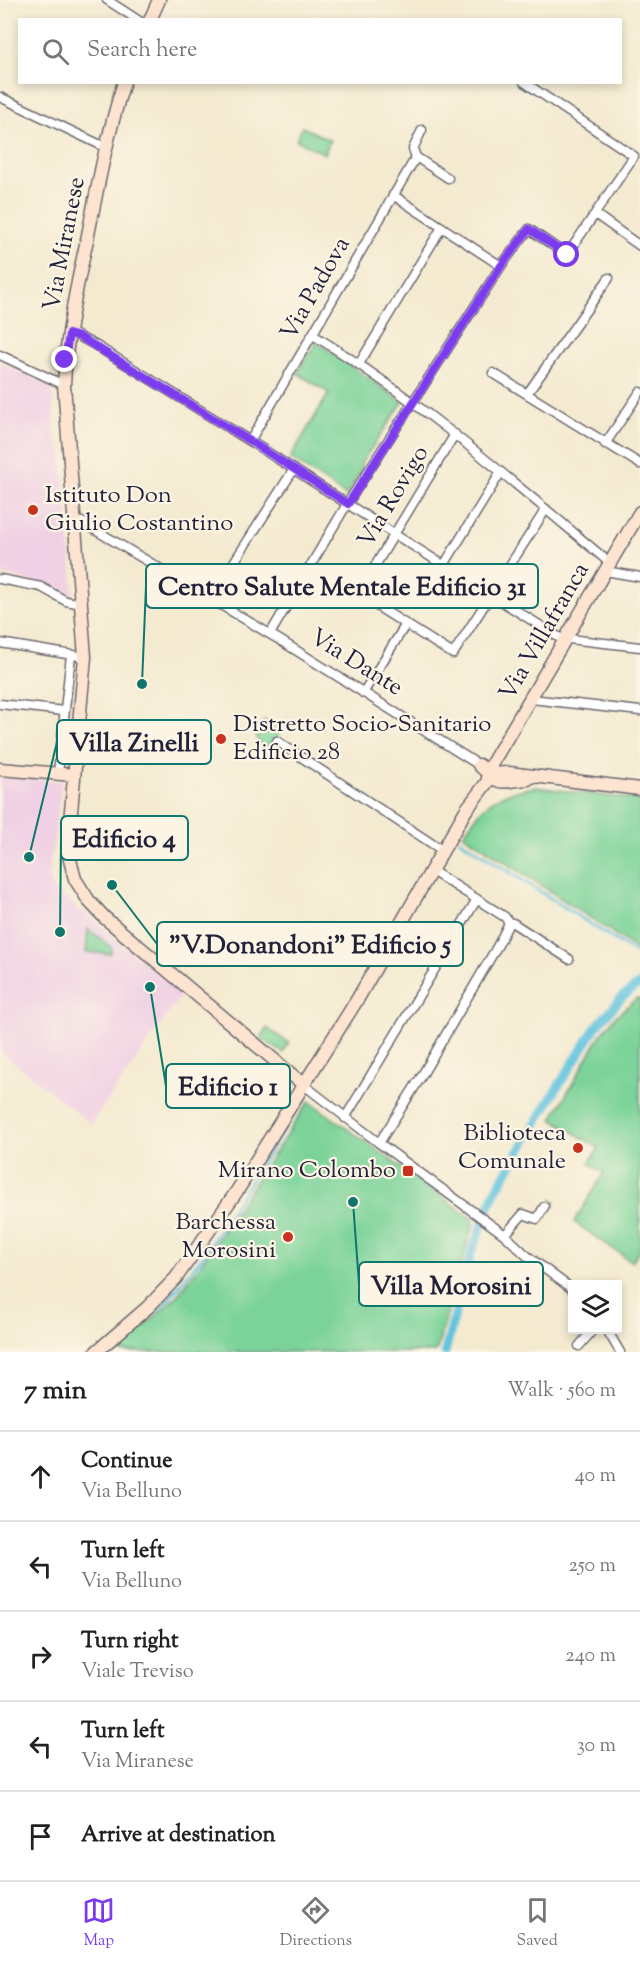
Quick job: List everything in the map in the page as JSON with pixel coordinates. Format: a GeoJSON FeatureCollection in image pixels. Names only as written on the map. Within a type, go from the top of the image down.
{"type":"FeatureCollection","features":[{"type":"Feature","properties":{"kind":"main road"},"geometry":{"type":"LineString","coordinates":[[151,18],[159,0]]}},
{"type":"Feature","properties":{"kind":"main road","name":"Via Miranese"},"geometry":{"type":"LineString","coordinates":[[123,84],[107,148],[69,334],[64,385],[85,657],[69,856],[75,879],[82,892],[105,918],[304,1085]]}},
{"type":"Feature","properties":{"kind":"main road","name":"Via Villafranca"},"geometry":{"type":"LineString","coordinates":[[96,1352],[148,1307],[176,1278],[237,1191],[357,1000],[466,810],[483,769],[491,765],[640,512]]}},
{"type":"Feature","properties":{"kind":"main road"},"geometry":{"type":"LineString","coordinates":[[0,769],[74,775]]}},
{"type":"Feature","properties":{"kind":"main road"},"geometry":{"type":"LineString","coordinates":[[483,769],[493,779],[508,782],[541,778]]}},
{"type":"Feature","properties":{"kind":"main road"},"geometry":{"type":"LineString","coordinates":[[483,769],[640,789]]}},
{"type":"Feature","properties":{"kind":"main road","name":"Via Villafranca"},"geometry":{"type":"LineString","coordinates":[[466,810],[486,794],[508,782]]}},
{"type":"Feature","properties":{"kind":"street"},"geometry":{"type":"LineString","coordinates":[[107,0],[135,18]]}},
{"type":"Feature","properties":{"kind":"street"},"geometry":{"type":"LineString","coordinates":[[270,634],[412,402],[501,266],[529,229],[567,255],[634,156],[527,84]]}},
{"type":"Feature","properties":{"kind":"street"},"geometry":{"type":"LineString","coordinates":[[0,98],[107,148]]}},
{"type":"Feature","properties":{"kind":"street","name":"Via Padova"},"geometry":{"type":"LineString","coordinates":[[250,441],[416,157],[413,148],[422,130]]}},
{"type":"Feature","properties":{"kind":"street"},"geometry":{"type":"LineString","coordinates":[[416,157],[448,178]]}},
{"type":"Feature","properties":{"kind":"street"},"geometry":{"type":"LineString","coordinates":[[393,195],[501,266]]}},
{"type":"Feature","properties":{"kind":"street"},"geometry":{"type":"LineString","coordinates":[[595,214],[640,246]]}},
{"type":"Feature","properties":{"kind":"street"},"geometry":{"type":"LineString","coordinates":[[359,364],[442,227]]}},
{"type":"Feature","properties":{"kind":"street"},"geometry":{"type":"LineString","coordinates":[[527,394],[609,278]]}},
{"type":"Feature","properties":{"kind":"street"},"geometry":{"type":"LineString","coordinates":[[69,334],[76,335],[94,345],[250,441],[490,595],[566,639],[640,647]]}},
{"type":"Feature","properties":{"kind":"street"},"geometry":{"type":"LineString","coordinates":[[313,334],[359,364],[455,434],[546,508],[607,567],[640,577]]}},
{"type":"Feature","properties":{"kind":"street"},"geometry":{"type":"LineString","coordinates":[[0,355],[64,385]]}},
{"type":"Feature","properties":{"kind":"street"},"geometry":{"type":"LineString","coordinates":[[494,373],[640,464]]}},
{"type":"Feature","properties":{"kind":"street"},"geometry":{"type":"LineString","coordinates":[[605,444],[640,392]]}},
{"type":"Feature","properties":{"kind":"street","name":"Via Rovigo"},"geometry":{"type":"LineString","coordinates":[[406,624],[358,594],[455,434]]}},
{"type":"Feature","properties":{"kind":"street"},"geometry":{"type":"LineString","coordinates":[[211,598],[294,469]]}},
{"type":"Feature","properties":{"kind":"street"},"geometry":{"type":"LineString","coordinates":[[444,566],[501,472]]}},
{"type":"Feature","properties":{"kind":"street"},"geometry":{"type":"LineString","coordinates":[[363,693],[406,624],[453,654],[546,508]]}},
{"type":"Feature","properties":{"kind":"street","name":"Via Dante"},"geometry":{"type":"LineString","coordinates":[[75,523],[82,522],[211,598],[483,769]]}},
{"type":"Feature","properties":{"kind":"street"},"geometry":{"type":"LineString","coordinates":[[0,579],[41,587],[66,601],[82,604]]}},
{"type":"Feature","properties":{"kind":"street"},"geometry":{"type":"LineString","coordinates":[[0,643],[85,657]]}},
{"type":"Feature","properties":{"kind":"street"},"geometry":{"type":"LineString","coordinates":[[57,773],[71,655]]}},
{"type":"Feature","properties":{"kind":"street"},"geometry":{"type":"LineString","coordinates":[[531,699],[640,711]]}},
{"type":"Feature","properties":{"kind":"street"},"geometry":{"type":"LineString","coordinates":[[0,704],[64,711]]}},
{"type":"Feature","properties":{"kind":"street"},"geometry":{"type":"LineString","coordinates":[[277,741],[443,851]]}},
{"type":"Feature","properties":{"kind":"street"},"geometry":{"type":"LineString","coordinates":[[432,871],[505,917],[508,923]]}},
{"type":"Feature","properties":{"kind":"street"},"geometry":{"type":"LineString","coordinates":[[345,1118],[477,899]]}},
{"type":"Feature","properties":{"kind":"street"},"geometry":{"type":"LineString","coordinates":[[508,923],[513,923],[569,959]]}},
{"type":"Feature","properties":{"kind":"street"},"geometry":{"type":"LineString","coordinates":[[379,1143],[426,1068],[498,945],[508,923]]}},
{"type":"Feature","properties":{"kind":"street"},"geometry":{"type":"LineString","coordinates":[[304,1085],[345,1118],[505,1234],[526,1255],[568,1285]]}},
{"type":"Feature","properties":{"kind":"street"},"geometry":{"type":"LineString","coordinates":[[505,1234],[523,1214],[537,1219],[544,1207]]}},
{"type":"Feature","properties":{"kind":"street"},"geometry":{"type":"LineString","coordinates":[[579,1346],[589,1334]]}},
{"type":"Feature","properties":{"kind":"street"},"geometry":{"type":"LineString","coordinates":[[610,1334],[620,1352]]}},
{"type":"Feature","properties":{"kind":"shaded area","name":"Istituto Don Giulio Costantino"},"geometry":{"type":"Polygon","coordinates":[[[0,362],[52,388],[56,443],[61,446],[73,597],[69,598],[40,584],[0,574],[0,362]]]}},
{"type":"Feature","properties":{"kind":"shaded area"},"geometry":{"type":"Polygon","coordinates":[[[0,776],[62,781],[48,879],[52,881],[52,889],[73,903],[77,910],[85,912],[182,994],[91,1124],[0,1051],[0,776]]]}},
{"type":"Feature","properties":{"kind":"green space"},"geometry":{"type":"Polygon","coordinates":[[[302,127],[330,140],[325,154],[296,140],[302,127]]]}},
{"type":"Feature","properties":{"kind":"green space"},"geometry":{"type":"Polygon","coordinates":[[[316,342],[403,402],[360,465],[363,467],[346,496],[290,458],[329,393],[297,373],[316,342]]]}},
{"type":"Feature","properties":{"kind":"green space"},"geometry":{"type":"Polygon","coordinates":[[[264,720],[274,727],[279,735],[265,748],[259,744],[256,735],[264,720]]]}},
{"type":"Feature","properties":{"kind":"green space"},"geometry":{"type":"Polygon","coordinates":[[[535,787],[640,800],[640,952],[463,834],[485,806],[492,801],[509,793],[535,787]]]}},
{"type":"Feature","properties":{"kind":"green space"},"geometry":{"type":"Polygon","coordinates":[[[88,929],[110,946],[112,951],[110,954],[86,952],[88,929]]]}},
{"type":"Feature","properties":{"kind":"green space"},"geometry":{"type":"Polygon","coordinates":[[[636,999],[640,999],[640,1249],[632,1262],[574,1222],[604,1173],[589,1163],[599,1148],[552,1119],[600,1036],[615,1017],[636,999]]]}},
{"type":"Feature","properties":{"kind":"green space"},"geometry":{"type":"Polygon","coordinates":[[[267,1028],[289,1043],[283,1053],[261,1038],[267,1028]]]}},
{"type":"Feature","properties":{"kind":"green space"},"geometry":{"type":"Polygon","coordinates":[[[309,1101],[474,1220],[436,1352],[117,1352],[176,1297],[197,1270],[309,1101]]]}},
{"type":"Feature","properties":{"kind":"waterway"},"geometry":{"type":"LineString","coordinates":[[460,840],[640,956]]}},
{"type":"Feature","properties":{"kind":"waterway"},"geometry":{"type":"LineString","coordinates":[[445,1352],[472,1250],[495,1192],[596,1027],[622,997],[640,984]]}},
{"type":"Feature","properties":{"kind":"waterway"},"geometry":{"type":"LineString","coordinates":[[112,1352],[168,1300],[203,1256],[304,1097]]}},
{"type":"Feature","properties":{"kind":"tunnel"},"geometry":{"type":"LineString","coordinates":[[544,1207],[550,1198]]}},
{"type":"Feature","properties":{"kind":"place","name":"Istituto Don Giulio Costantino"},"geometry":{"type":"Point","coordinates":[33,510]}},
{"type":"Feature","properties":{"kind":"place","name":"Centro Salute Mentale Edificio 31"},"geometry":{"type":"Point","coordinates":[142,684]}},
{"type":"Feature","properties":{"kind":"place","name":"Distretto Socio-Sanitario Edificio 28"},"geometry":{"type":"Point","coordinates":[221,739]}},
{"type":"Feature","properties":{"kind":"place","name":"Villa Zinelli"},"geometry":{"type":"Point","coordinates":[29,857]}},
{"type":"Feature","properties":{"kind":"place","name":"\"V.Donandoni\" Edificio 5"},"geometry":{"type":"Point","coordinates":[112,885]}},
{"type":"Feature","properties":{"kind":"place","name":"Edificio 4"},"geometry":{"type":"Point","coordinates":[60,932]}},
{"type":"Feature","properties":{"kind":"place","name":"Edificio 1"},"geometry":{"type":"Point","coordinates":[150,987]}},
{"type":"Feature","properties":{"kind":"place","name":"Biblioteca Comunale"},"geometry":{"type":"Point","coordinates":[578,1148]}},
{"type":"Feature","properties":{"kind":"place","name":"Mirano Colombo"},"geometry":{"type":"Point","coordinates":[408,1171]}},
{"type":"Feature","properties":{"kind":"place","name":"Villa Morosini"},"geometry":{"type":"Point","coordinates":[353,1202]}},
{"type":"Feature","properties":{"kind":"place","name":"Barchessa Morosini"},"geometry":{"type":"Point","coordinates":[288,1237]}},
{"type":"Feature","properties":{"kind":"route"},"geometry":{"type":"LineString","coordinates":[[65,360],[69,334],[76,335],[348,504],[501,266],[529,229],[567,255]]}}]}
